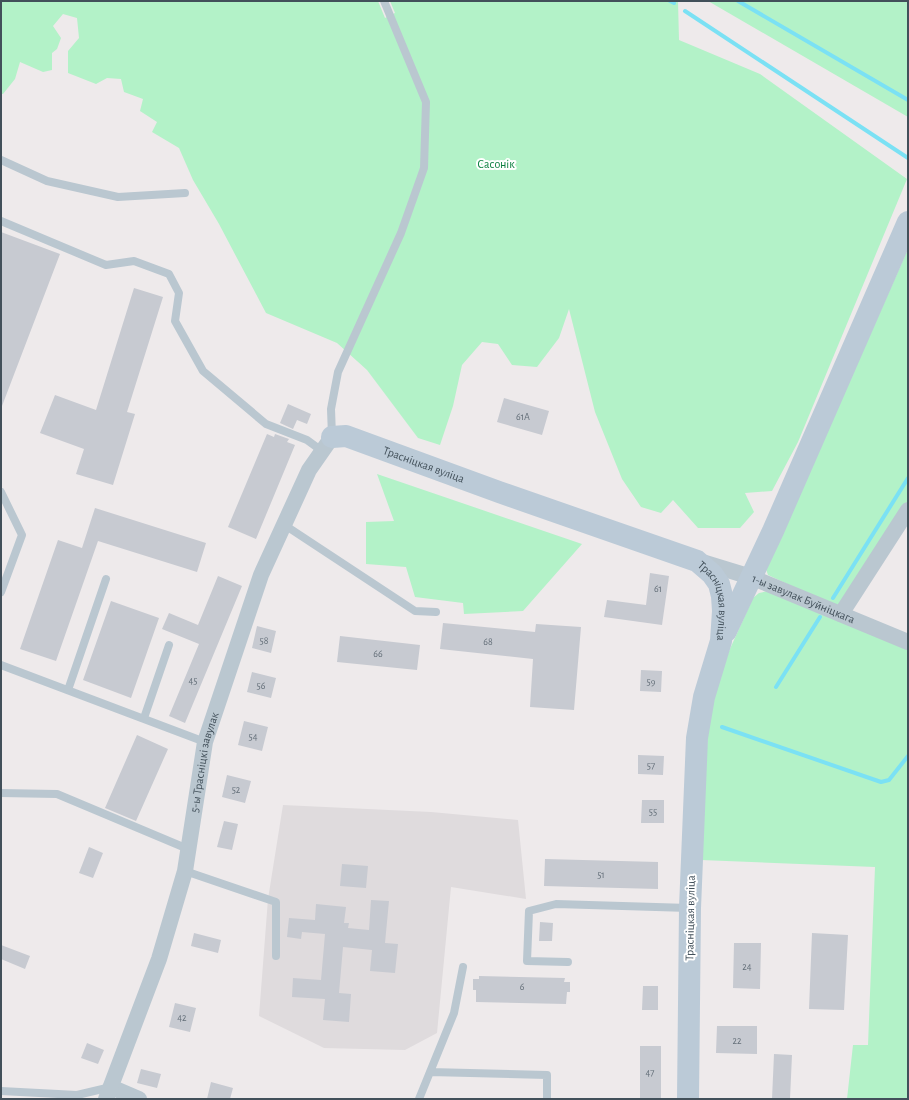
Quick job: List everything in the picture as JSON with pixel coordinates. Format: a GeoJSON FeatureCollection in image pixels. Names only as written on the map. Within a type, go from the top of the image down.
{"type":"FeatureCollection","features":[{"type":"Feature","properties":{"kind":"street"},"geometry":{"type":"LineString","coordinates":[[721,641],[773,530],[908,222]]}},
{"type":"Feature","properties":{"kind":"street","name":"Трасніцкая вуліца"},"geometry":{"type":"LineString","coordinates":[[327,444],[346,436],[499,492],[696,561],[712,574],[719,584],[722,596],[721,641],[704,697],[697,738],[690,908],[688,1099]]}},
{"type":"Feature","properties":{"kind":"street","name":"5-ы Трасніцкі завулак"},"geometry":{"type":"LineString","coordinates":[[108,1093],[159,959],[185,871],[205,742],[261,575],[309,470],[327,444]]}},
{"type":"Feature","properties":{"kind":"street"},"geometry":{"type":"LineString","coordinates":[[841,614],[908,510]]}},
{"type":"Feature","properties":{"kind":"street","name":"1-ы завулак Буйніцкага"},"geometry":{"type":"LineString","coordinates":[[696,561],[751,577],[908,642]]}},
{"type":"Feature","properties":{"kind":"street"},"geometry":{"type":"LineString","coordinates":[[108,1093],[140,1099]]}},
{"type":"Feature","properties":{"kind":"lane"},"geometry":{"type":"LineString","coordinates":[[1,221],[106,265],[134,261],[169,274],[179,293],[175,321],[204,371],[266,424],[307,440],[327,444],[331,409],[338,372],[401,233],[424,168],[426,102],[384,1]]}},
{"type":"Feature","properties":{"kind":"lane"},"geometry":{"type":"LineString","coordinates":[[1,160],[47,181],[118,197],[185,193]]}},
{"type":"Feature","properties":{"kind":"lane"},"geometry":{"type":"LineString","coordinates":[[1,492],[22,536],[1,592]]}},
{"type":"Feature","properties":{"kind":"lane"},"geometry":{"type":"LineString","coordinates":[[283,524],[415,611],[436,612]]}},
{"type":"Feature","properties":{"kind":"lane"},"geometry":{"type":"LineString","coordinates":[[68,690],[106,579]]}},
{"type":"Feature","properties":{"kind":"lane"},"geometry":{"type":"LineString","coordinates":[[144,718],[169,645]]}},
{"type":"Feature","properties":{"kind":"lane"},"geometry":{"type":"LineString","coordinates":[[1,664],[205,742]]}},
{"type":"Feature","properties":{"kind":"lane"},"geometry":{"type":"LineString","coordinates":[[1,793],[57,794],[188,850]]}},
{"type":"Feature","properties":{"kind":"lane"},"geometry":{"type":"LineString","coordinates":[[185,871],[276,902],[276,956]]}},
{"type":"Feature","properties":{"kind":"lane"},"geometry":{"type":"LineString","coordinates":[[568,962],[528,961],[529,912],[556,904],[690,908]]}},
{"type":"Feature","properties":{"kind":"lane"},"geometry":{"type":"LineString","coordinates":[[420,1099],[454,1013],[463,967]]}},
{"type":"Feature","properties":{"kind":"lane"},"geometry":{"type":"LineString","coordinates":[[430,1072],[547,1075],[547,1099]]}},
{"type":"Feature","properties":{"kind":"lane"},"geometry":{"type":"LineString","coordinates":[[1,1091],[77,1095],[108,1093]]}},
{"type":"Feature","properties":{"kind":"shaded area"},"geometry":{"type":"Polygon","coordinates":[[[283,805],[431,812],[518,820],[526,899],[451,887],[437,1033],[405,1050],[324,1048],[259,1016],[268,899],[283,805]]]}},
{"type":"Feature","properties":{"kind":"green space","name":"Сасонік"},"geometry":{"type":"Polygon","coordinates":[[[1,1],[378,1],[385,18],[395,13],[390,1],[678,1],[679,40],[760,74],[907,179],[798,442],[772,491],[745,493],[754,512],[740,528],[698,528],[673,500],[661,513],[641,507],[622,479],[595,412],[569,309],[559,338],[537,367],[512,365],[498,344],[482,342],[462,365],[453,406],[440,445],[418,438],[367,370],[337,343],[266,313],[219,224],[193,180],[179,148],[152,132],[157,122],[140,111],[143,99],[124,92],[121,79],[107,78],[96,84],[68,73],[68,51],[79,38],[77,18],[63,14],[53,26],[61,38],[57,49],[52,53],[52,70],[43,72],[20,62],[15,79],[3,94],[1,94],[1,1]]]}},
{"type":"Feature","properties":{"kind":"green space"},"geometry":{"type":"Polygon","coordinates":[[[708,1],[908,1],[908,117],[708,1]]]}},
{"type":"Feature","properties":{"kind":"green space"},"geometry":{"type":"Polygon","coordinates":[[[908,249],[908,502],[846,600],[835,606],[768,575],[766,569],[908,249]]]}},
{"type":"Feature","properties":{"kind":"green space"},"geometry":{"type":"Polygon","coordinates":[[[377,474],[582,544],[523,611],[464,614],[463,603],[415,597],[406,567],[366,564],[366,522],[394,521],[377,474]]]}},
{"type":"Feature","properties":{"kind":"green space"},"geometry":{"type":"Polygon","coordinates":[[[768,591],[908,650],[908,1099],[847,1099],[853,1045],[868,1045],[875,867],[701,860],[709,710],[729,651],[753,598],[759,593],[768,591]]]}},
{"type":"Feature","properties":{"kind":"building"},"geometry":{"type":"Polygon","coordinates":[[[1,232],[60,254],[2,406],[1,406],[1,232]]]}},
{"type":"Feature","properties":{"kind":"building"},"geometry":{"type":"Polygon","coordinates":[[[134,288],[163,297],[127,412],[135,414],[113,485],[76,474],[84,449],[40,433],[55,395],[96,410],[134,288]]]}},
{"type":"Feature","properties":{"kind":"building"},"geometry":{"type":"Polygon","coordinates":[[[504,398],[549,411],[542,435],[497,422],[504,398]]]}},
{"type":"Feature","properties":{"kind":"building"},"geometry":{"type":"Polygon","coordinates":[[[288,404],[311,414],[307,424],[297,420],[293,429],[280,423],[288,404]]]}},
{"type":"Feature","properties":{"kind":"building"},"geometry":{"type":"Polygon","coordinates":[[[267,434],[274,437],[275,434],[289,439],[287,442],[295,445],[256,539],[228,527],[267,434]]]}},
{"type":"Feature","properties":{"kind":"building"},"geometry":{"type":"Polygon","coordinates":[[[95,508],[206,543],[197,572],[98,541],[56,661],[20,649],[58,540],[82,548],[95,508]]]}},
{"type":"Feature","properties":{"kind":"building"},"geometry":{"type":"Polygon","coordinates":[[[650,573],[669,576],[662,625],[604,617],[607,600],[646,605],[650,573]]]}},
{"type":"Feature","properties":{"kind":"building"},"geometry":{"type":"Polygon","coordinates":[[[218,576],[242,586],[185,723],[169,716],[199,644],[162,629],[169,613],[198,625],[218,576]]]}},
{"type":"Feature","properties":{"kind":"building"},"geometry":{"type":"Polygon","coordinates":[[[111,601],[159,618],[131,698],[83,680],[111,601]]]}},
{"type":"Feature","properties":{"kind":"building"},"geometry":{"type":"Polygon","coordinates":[[[443,623],[535,632],[536,624],[581,627],[574,710],[530,707],[533,659],[440,649],[443,623]]]}},
{"type":"Feature","properties":{"kind":"building"},"geometry":{"type":"Polygon","coordinates":[[[257,626],[276,631],[271,653],[252,648],[257,626]]]}},
{"type":"Feature","properties":{"kind":"building"},"geometry":{"type":"Polygon","coordinates":[[[340,636],[420,645],[417,670],[337,662],[340,636]]]}},
{"type":"Feature","properties":{"kind":"building"},"geometry":{"type":"Polygon","coordinates":[[[641,670],[662,671],[661,692],[640,691],[641,670]]]}},
{"type":"Feature","properties":{"kind":"building"},"geometry":{"type":"Polygon","coordinates":[[[252,672],[276,678],[271,698],[247,692],[252,672]]]}},
{"type":"Feature","properties":{"kind":"building"},"geometry":{"type":"Polygon","coordinates":[[[244,721],[268,727],[262,751],[238,745],[244,721]]]}},
{"type":"Feature","properties":{"kind":"building"},"geometry":{"type":"Polygon","coordinates":[[[137,735],[168,749],[136,821],[105,808],[137,735]]]}},
{"type":"Feature","properties":{"kind":"building"},"geometry":{"type":"Polygon","coordinates":[[[638,755],[664,756],[663,775],[638,774],[638,755]]]}},
{"type":"Feature","properties":{"kind":"building"},"geometry":{"type":"Polygon","coordinates":[[[227,775],[251,781],[245,803],[222,797],[227,775]]]}},
{"type":"Feature","properties":{"kind":"building"},"geometry":{"type":"Polygon","coordinates":[[[642,800],[664,800],[664,823],[641,823],[642,800]]]}},
{"type":"Feature","properties":{"kind":"building"},"geometry":{"type":"Polygon","coordinates":[[[224,821],[238,824],[232,850],[217,847],[224,821]]]}},
{"type":"Feature","properties":{"kind":"building"},"geometry":{"type":"Polygon","coordinates":[[[89,847],[103,853],[93,878],[79,873],[89,847]]]}},
{"type":"Feature","properties":{"kind":"building"},"geometry":{"type":"Polygon","coordinates":[[[545,859],[658,862],[658,889],[544,886],[545,859]]]}},
{"type":"Feature","properties":{"kind":"building"},"geometry":{"type":"Polygon","coordinates":[[[342,864],[368,866],[366,888],[340,886],[342,864]]]}},
{"type":"Feature","properties":{"kind":"building"},"geometry":{"type":"Polygon","coordinates":[[[371,900],[389,901],[385,943],[398,944],[395,973],[370,971],[372,950],[343,947],[339,993],[351,994],[349,1022],[323,1020],[325,999],[292,997],[293,978],[321,980],[325,934],[302,932],[301,939],[287,937],[289,918],[315,920],[316,904],[346,907],[344,923],[349,923],[348,928],[369,930],[371,900]]]}},
{"type":"Feature","properties":{"kind":"building"},"geometry":{"type":"Polygon","coordinates":[[[540,922],[553,923],[552,941],[539,941],[540,922]]]}},
{"type":"Feature","properties":{"kind":"building"},"geometry":{"type":"Polygon","coordinates":[[[194,933],[221,940],[218,953],[191,946],[194,933]]]}},
{"type":"Feature","properties":{"kind":"building"},"geometry":{"type":"Polygon","coordinates":[[[812,933],[848,935],[844,1010],[809,1009],[812,933]]]}},
{"type":"Feature","properties":{"kind":"building"},"geometry":{"type":"Polygon","coordinates":[[[734,943],[761,943],[760,989],[733,988],[734,943]]]}},
{"type":"Feature","properties":{"kind":"building"},"geometry":{"type":"Polygon","coordinates":[[[1,945],[30,956],[25,969],[1,959],[1,945]]]}},
{"type":"Feature","properties":{"kind":"building"},"geometry":{"type":"Polygon","coordinates":[[[479,976],[565,978],[564,982],[570,982],[570,992],[567,992],[566,1004],[476,1002],[476,990],[473,990],[473,979],[479,979],[479,976]]]}},
{"type":"Feature","properties":{"kind":"building"},"geometry":{"type":"Polygon","coordinates":[[[643,986],[658,986],[658,1010],[642,1010],[643,986]]]}},
{"type":"Feature","properties":{"kind":"building"},"geometry":{"type":"Polygon","coordinates":[[[175,1003],[196,1008],[190,1032],[169,1027],[175,1003]]]}},
{"type":"Feature","properties":{"kind":"building"},"geometry":{"type":"Polygon","coordinates":[[[717,1026],[757,1026],[757,1054],[716,1053],[717,1026]]]}},
{"type":"Feature","properties":{"kind":"building"},"geometry":{"type":"Polygon","coordinates":[[[87,1043],[104,1050],[98,1064],[81,1058],[87,1043]]]}},
{"type":"Feature","properties":{"kind":"building"},"geometry":{"type":"Polygon","coordinates":[[[640,1046],[661,1046],[661,1099],[640,1099],[640,1046]]]}},
{"type":"Feature","properties":{"kind":"building"},"geometry":{"type":"Polygon","coordinates":[[[774,1054],[792,1055],[790,1099],[772,1099],[774,1054]]]}},
{"type":"Feature","properties":{"kind":"building"},"geometry":{"type":"Polygon","coordinates":[[[141,1069],[161,1074],[157,1088],[137,1083],[141,1069]]]}},
{"type":"Feature","properties":{"kind":"building"},"geometry":{"type":"Polygon","coordinates":[[[211,1082],[233,1088],[230,1099],[207,1099],[211,1082]]]}},
{"type":"Feature","properties":{"kind":"waterway"},"geometry":{"type":"LineString","coordinates":[[670,1],[674,3]]}},
{"type":"Feature","properties":{"kind":"waterway"},"geometry":{"type":"LineString","coordinates":[[738,1],[908,100]]}},
{"type":"Feature","properties":{"kind":"waterway"},"geometry":{"type":"LineString","coordinates":[[685,11],[908,158]]}},
{"type":"Feature","properties":{"kind":"waterway"},"geometry":{"type":"LineString","coordinates":[[833,598],[908,478]]}},
{"type":"Feature","properties":{"kind":"waterway"},"geometry":{"type":"LineString","coordinates":[[776,687],[820,617]]}},
{"type":"Feature","properties":{"kind":"waterway"},"geometry":{"type":"LineString","coordinates":[[722,727],[881,782],[889,780],[908,756]]}}]}
